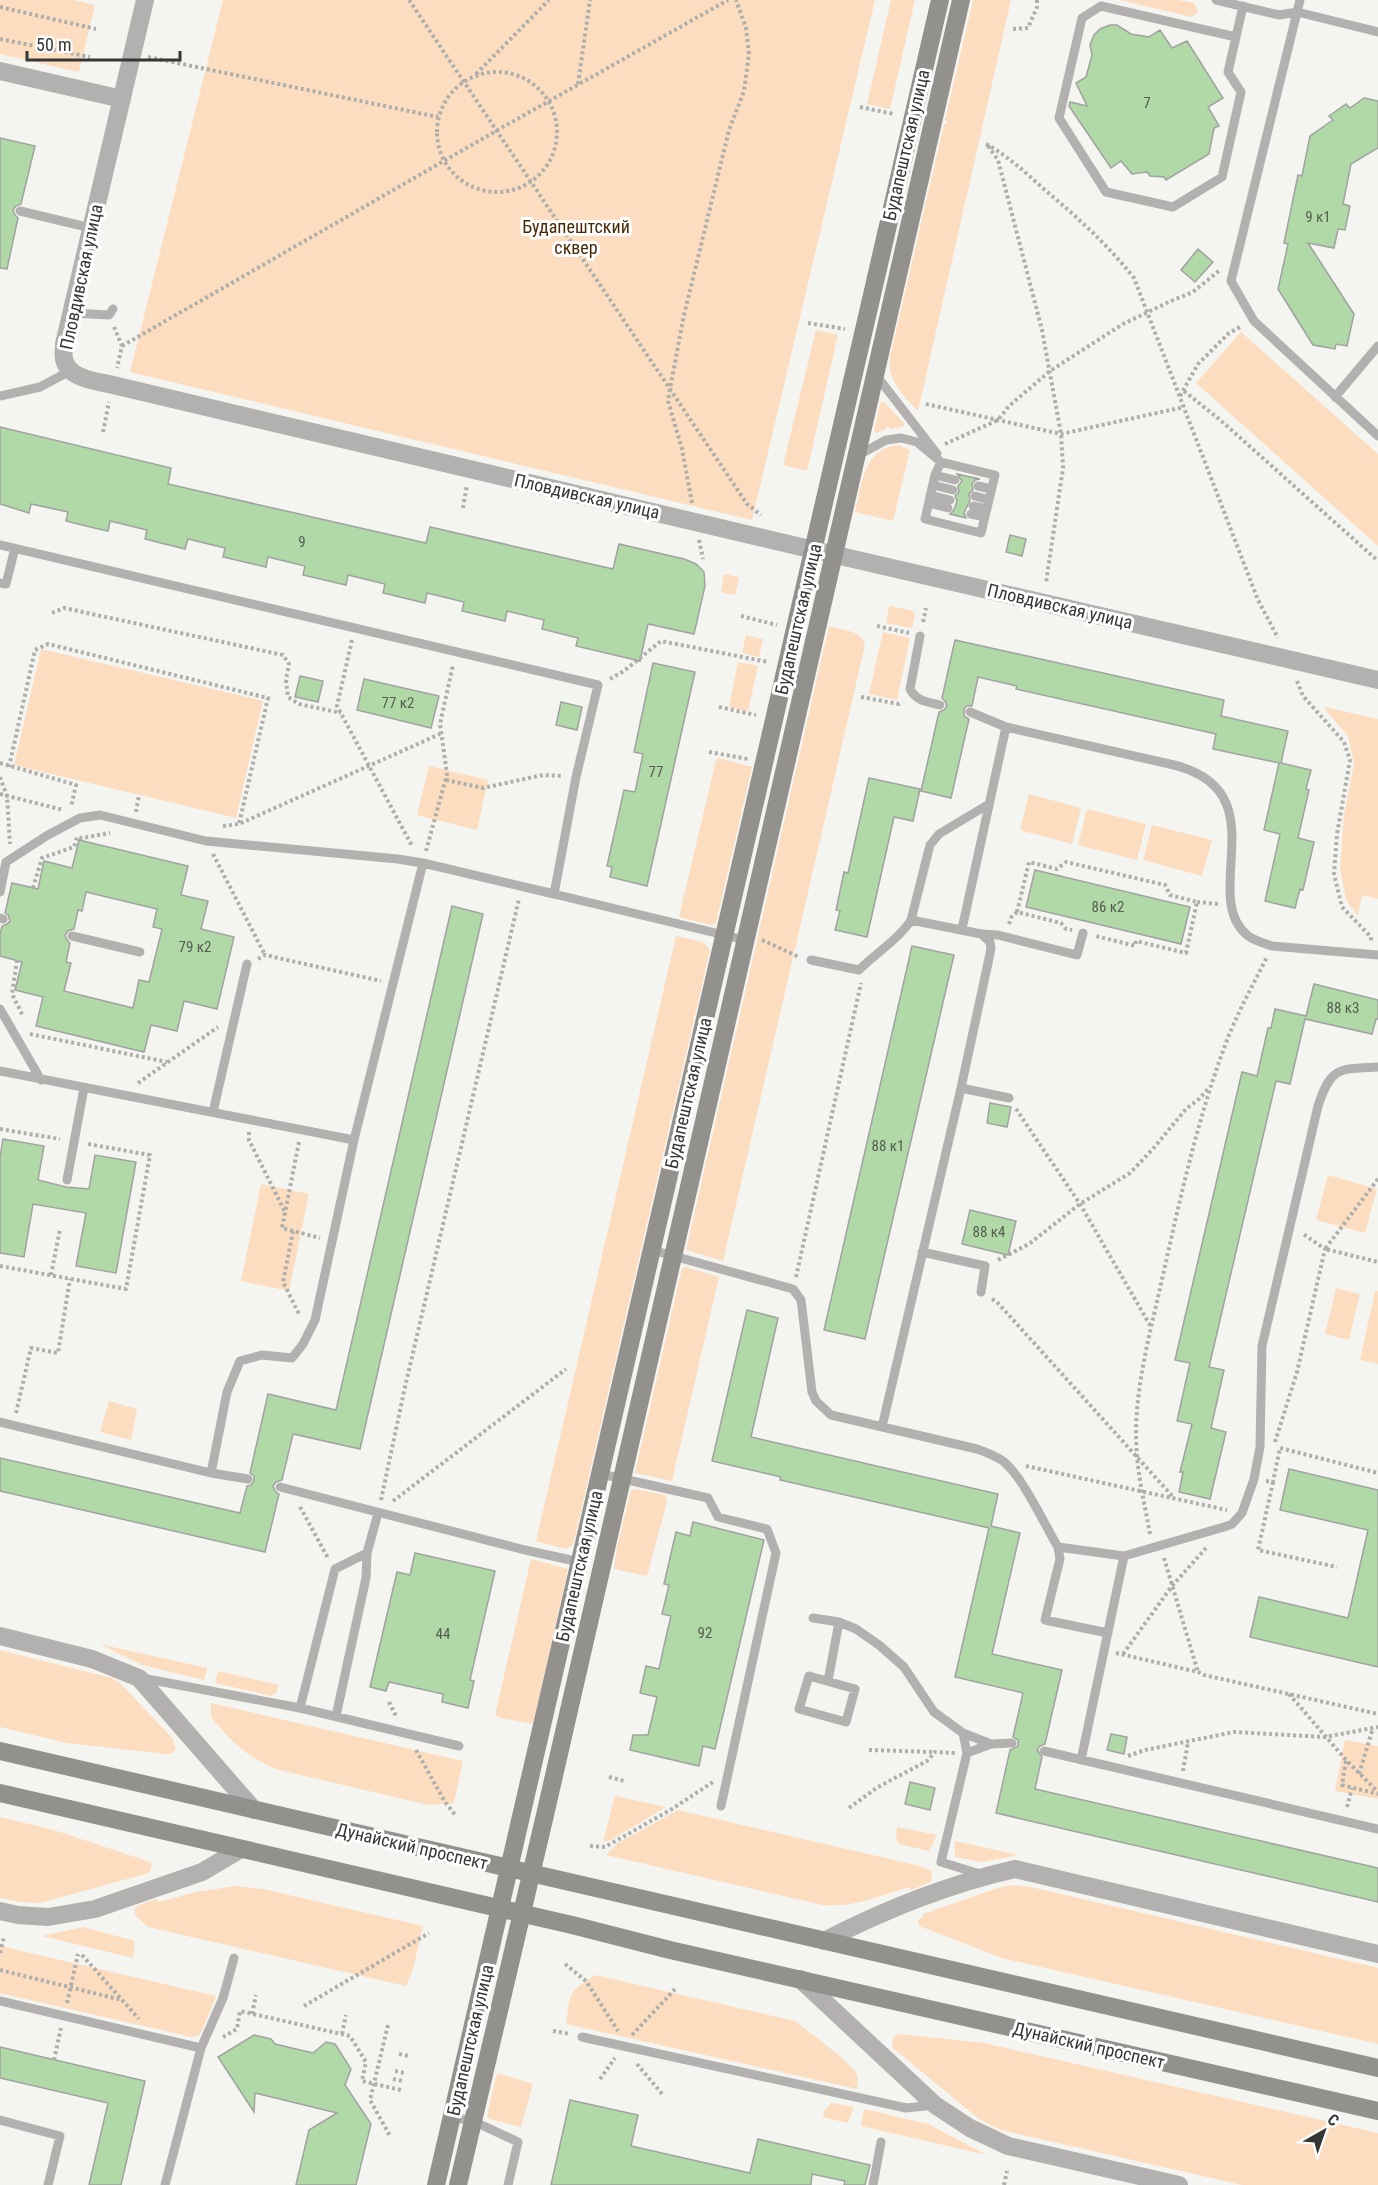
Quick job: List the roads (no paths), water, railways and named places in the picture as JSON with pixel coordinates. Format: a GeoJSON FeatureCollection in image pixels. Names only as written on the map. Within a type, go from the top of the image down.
{"type":"FeatureCollection","features":[{"type":"Feature","properties":{"kind":"street","name":"Пловдивская улица"},"geometry":{"type":"LineString","coordinates":[[144,0],[64,344],[64,360],[70,371],[104,383],[1378,680]]}},
{"type":"Feature","properties":{"kind":"street","name":"Будапештская улица"},"geometry":{"type":"LineString","coordinates":[[436,2185],[511,1868],[940,0]]}},
{"type":"Feature","properties":{"kind":"street","name":"Будапештская улица"},"geometry":{"type":"LineString","coordinates":[[458,2185],[961,0]]}},
{"type":"Feature","properties":{"kind":"street"},"geometry":{"type":"LineString","coordinates":[[0,71],[122,99]]}},
{"type":"Feature","properties":{"kind":"street"},"geometry":{"type":"LineString","coordinates":[[0,1636],[92,1659],[139,1678],[254,1810]]}},
{"type":"Feature","properties":{"kind":"street","name":"Дунайский проспект"},"geometry":{"type":"LineString","coordinates":[[0,1750],[1378,2068]]}},
{"type":"Feature","properties":{"kind":"street","name":"Дунайский проспект"},"geometry":{"type":"LineString","coordinates":[[0,1793],[1378,2111]]}},
{"type":"Feature","properties":{"kind":"street"},"geometry":{"type":"LineString","coordinates":[[0,1911],[48,1917],[94,1909],[202,1872],[241,1849]]}},
{"type":"Feature","properties":{"kind":"street"},"geometry":{"type":"LineString","coordinates":[[824,1941],[869,1918],[986,1876],[1015,1869],[1378,1954]]}},
{"type":"Feature","properties":{"kind":"street"},"geometry":{"type":"LineString","coordinates":[[800,1979],[934,2105],[970,2128],[1008,2146],[1179,2185]]}},
{"type":"Feature","properties":{"kind":"lane"},"geometry":{"type":"LineString","coordinates":[[1216,0],[1279,15],[1297,12],[1378,32]]}},
{"type":"Feature","properties":{"kind":"lane"},"geometry":{"type":"LineString","coordinates":[[1300,0],[1231,281],[1254,321],[1378,436]]}},
{"type":"Feature","properties":{"kind":"lane"},"geometry":{"type":"LineString","coordinates":[[1236,37],[1101,6],[1082,18],[1059,118],[1106,192],[1173,207],[1222,177],[1241,92],[1228,72],[1236,37],[1243,6]]}},
{"type":"Feature","properties":{"kind":"lane"},"geometry":{"type":"LineString","coordinates":[[20,212],[91,228]]}},
{"type":"Feature","properties":{"kind":"lane"},"geometry":{"type":"LineString","coordinates":[[71,313],[109,315],[113,309]]}},
{"type":"Feature","properties":{"kind":"lane"},"geometry":{"type":"LineString","coordinates":[[1335,397],[1378,346]]}},
{"type":"Feature","properties":{"kind":"lane"},"geometry":{"type":"LineString","coordinates":[[0,396],[40,387],[70,371]]}},
{"type":"Feature","properties":{"kind":"lane"},"geometry":{"type":"LineString","coordinates":[[876,374],[930,443],[941,462]]}},
{"type":"Feature","properties":{"kind":"lane"},"geometry":{"type":"LineString","coordinates":[[856,456],[886,440],[901,438],[917,442],[941,462],[995,475],[981,533],[925,519],[935,475],[941,462]]}},
{"type":"Feature","properties":{"kind":"lane"},"geometry":{"type":"LineString","coordinates":[[935,475],[955,480]]}},
{"type":"Feature","properties":{"kind":"lane"},"geometry":{"type":"LineString","coordinates":[[978,486],[992,489]]}},
{"type":"Feature","properties":{"kind":"lane"},"geometry":{"type":"LineString","coordinates":[[931,495],[950,499],[931,495]]}},
{"type":"Feature","properties":{"kind":"lane"},"geometry":{"type":"LineString","coordinates":[[973,505],[987,509]]}},
{"type":"Feature","properties":{"kind":"lane"},"geometry":{"type":"LineString","coordinates":[[0,544],[598,685],[576,777],[554,894]]}},
{"type":"Feature","properties":{"kind":"lane"},"geometry":{"type":"LineString","coordinates":[[0,583],[6,584],[15,548]]}},
{"type":"Feature","properties":{"kind":"lane"},"geometry":{"type":"LineString","coordinates":[[920,636],[910,689],[913,695],[920,700],[940,705]]}},
{"type":"Feature","properties":{"kind":"lane"},"geometry":{"type":"LineString","coordinates":[[970,712],[1006,727],[1185,768],[1207,780],[1222,797],[1227,807],[1232,829],[1232,913],[1246,935],[1272,946],[1375,955]]}},
{"type":"Feature","properties":{"kind":"lane"},"geometry":{"type":"LineString","coordinates":[[962,929],[1006,727]]}},
{"type":"Feature","properties":{"kind":"lane"},"geometry":{"type":"LineString","coordinates":[[811,960],[859,970],[874,954],[906,928],[911,920],[930,844],[939,834],[989,804]]}},
{"type":"Feature","properties":{"kind":"lane"},"geometry":{"type":"LineString","coordinates":[[0,892],[6,862],[80,818],[100,815],[206,841],[423,863],[745,940]]}},
{"type":"Feature","properties":{"kind":"lane"},"geometry":{"type":"LineString","coordinates":[[211,1473],[227,1392],[240,1361],[261,1356],[292,1358],[303,1344],[315,1320],[354,1140],[423,863]]}},
{"type":"Feature","properties":{"kind":"lane"},"geometry":{"type":"LineString","coordinates":[[911,920],[1003,936],[1077,955],[1083,933]]}},
{"type":"Feature","properties":{"kind":"lane"},"geometry":{"type":"LineString","coordinates":[[882,1427],[991,949],[990,942],[981,934]]}},
{"type":"Feature","properties":{"kind":"lane"},"geometry":{"type":"LineString","coordinates":[[72,936],[140,952]]}},
{"type":"Feature","properties":{"kind":"lane"},"geometry":{"type":"LineString","coordinates":[[213,1112],[247,964]]}},
{"type":"Feature","properties":{"kind":"lane"},"geometry":{"type":"LineString","coordinates":[[0,1009],[41,1080]]}},
{"type":"Feature","properties":{"kind":"lane"},"geometry":{"type":"LineString","coordinates":[[1058,1547],[1124,1556],[1232,1524],[1242,1514],[1254,1479],[1260,1447],[1262,1346],[1317,1106],[1334,1073],[1343,1069],[1378,1067]]}},
{"type":"Feature","properties":{"kind":"lane"},"geometry":{"type":"LineString","coordinates":[[0,1071],[354,1140]]}},
{"type":"Feature","properties":{"kind":"lane"},"geometry":{"type":"LineString","coordinates":[[67,1180],[84,1088]]}},
{"type":"Feature","properties":{"kind":"lane"},"geometry":{"type":"LineString","coordinates":[[961,1088],[1009,1098]]}},
{"type":"Feature","properties":{"kind":"lane"},"geometry":{"type":"LineString","coordinates":[[652,1250],[793,1289],[801,1300],[812,1392],[816,1401],[831,1415],[977,1449],[1002,1461],[1018,1478],[1058,1547],[1060,1559],[1045,1620],[1108,1633]]}},
{"type":"Feature","properties":{"kind":"lane"},"geometry":{"type":"LineString","coordinates":[[921,1252],[986,1266],[981,1292]]}},
{"type":"Feature","properties":{"kind":"lane"},"geometry":{"type":"LineString","coordinates":[[0,1422],[211,1473],[248,1479]]}},
{"type":"Feature","properties":{"kind":"lane"},"geometry":{"type":"LineString","coordinates":[[601,1474],[708,1498],[718,1517],[767,1529],[776,1553],[721,1806]]}},
{"type":"Feature","properties":{"kind":"lane"},"geometry":{"type":"LineString","coordinates":[[280,1487],[580,1562]]}},
{"type":"Feature","properties":{"kind":"lane"},"geometry":{"type":"LineString","coordinates":[[336,1716],[366,1578],[367,1553],[378,1511]]}},
{"type":"Feature","properties":{"kind":"lane"},"geometry":{"type":"LineString","coordinates":[[300,1708],[335,1569],[367,1553]]}},
{"type":"Feature","properties":{"kind":"lane"},"geometry":{"type":"LineString","coordinates":[[1081,1760],[1124,1556]]}},
{"type":"Feature","properties":{"kind":"lane"},"geometry":{"type":"LineString","coordinates":[[813,1618],[839,1622],[856,1629],[904,1667],[934,1712],[963,1733],[991,1744]]}},
{"type":"Feature","properties":{"kind":"lane"},"geometry":{"type":"LineString","coordinates":[[828,1681],[839,1622]]}},
{"type":"Feature","properties":{"kind":"lane"},"geometry":{"type":"LineString","coordinates":[[808,1676],[828,1681],[855,1689],[846,1722],[799,1709],[808,1676]]}},
{"type":"Feature","properties":{"kind":"lane"},"geometry":{"type":"LineString","coordinates":[[139,1678],[300,1708],[459,1746]]}},
{"type":"Feature","properties":{"kind":"lane"},"geometry":{"type":"LineString","coordinates":[[963,1733],[968,1753],[941,1862],[986,1876]]}},
{"type":"Feature","properties":{"kind":"lane"},"geometry":{"type":"LineString","coordinates":[[968,1753],[991,1744],[1012,1743]]}},
{"type":"Feature","properties":{"kind":"lane"},"geometry":{"type":"LineString","coordinates":[[1044,1751],[1378,1828]]}},
{"type":"Feature","properties":{"kind":"lane"},"geometry":{"type":"LineString","coordinates":[[165,2185],[201,2048],[223,1998],[234,1958]]}},
{"type":"Feature","properties":{"kind":"lane"},"geometry":{"type":"LineString","coordinates":[[0,2001],[201,2048]]}},
{"type":"Feature","properties":{"kind":"lane"},"geometry":{"type":"LineString","coordinates":[[582,2037],[627,2042],[895,2106],[906,2108],[934,2105]]}},
{"type":"Feature","properties":{"kind":"lane"},"geometry":{"type":"LineString","coordinates":[[452,2117],[473,2121],[518,2142],[508,2185]]}},
{"type":"Feature","properties":{"kind":"lane"},"geometry":{"type":"LineString","coordinates":[[0,2120],[60,2136],[48,2185]]}},
{"type":"Feature","properties":{"kind":"lane"},"geometry":{"type":"LineString","coordinates":[[873,2185],[880,2142]]}},
{"type":"Feature","properties":{"kind":"park label","name":"Будапештский сквер"},"geometry":{"type":"Point","coordinates":[576,236]}}]}
